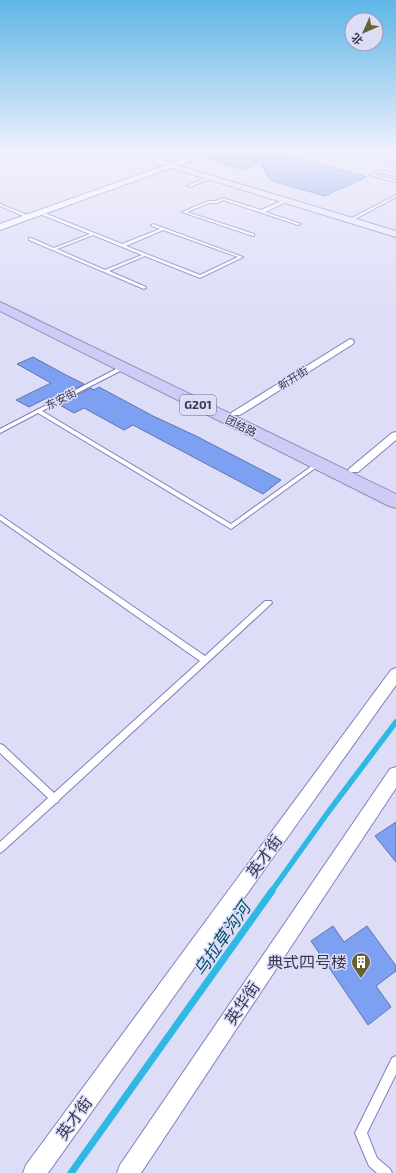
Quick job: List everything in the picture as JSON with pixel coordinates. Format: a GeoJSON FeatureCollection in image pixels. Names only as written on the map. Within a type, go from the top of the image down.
{"type":"FeatureCollection","features":[{"type":"Feature","properties":{"kind":"highway","name":"团结路"},"geometry":{"type":"LineString","coordinates":[[0,298],[396,490]]}},
{"type":"Feature","properties":{"kind":"highway","name":"团结路"},"geometry":{"type":"LineString","coordinates":[[0,306],[122,368],[396,502]]}},
{"type":"Feature","properties":{"kind":"main road"},"geometry":{"type":"LineString","coordinates":[[301,206],[396,234]]}},
{"type":"Feature","properties":{"kind":"main road"},"geometry":{"type":"LineString","coordinates":[[312,206],[396,230]]}},
{"type":"Feature","properties":{"kind":"street"},"geometry":{"type":"LineString","coordinates":[[0,228],[62,206]]}},
{"type":"Feature","properties":{"kind":"street","name":"新开街"},"geometry":{"type":"LineString","coordinates":[[236,413],[350,342]]}},
{"type":"Feature","properties":{"kind":"street"},"geometry":{"type":"LineString","coordinates":[[354,470],[396,436]]}},
{"type":"Feature","properties":{"kind":"street","name":"英才街"},"geometry":{"type":"LineString","coordinates":[[34,1173],[396,674]]}},
{"type":"Feature","properties":{"kind":"street","name":"英华街"},"geometry":{"type":"LineString","coordinates":[[128,1173],[396,774]]}},
{"type":"Feature","properties":{"kind":"lane"},"geometry":{"type":"LineString","coordinates":[[0,206],[29,217]]}},
{"type":"Feature","properties":{"kind":"lane"},"geometry":{"type":"LineString","coordinates":[[200,206],[184,212],[254,235]]}},
{"type":"Feature","properties":{"kind":"lane"},"geometry":{"type":"LineString","coordinates":[[243,206],[299,224]]}},
{"type":"Feature","properties":{"kind":"lane"},"geometry":{"type":"LineString","coordinates":[[261,212],[275,206]]}},
{"type":"Feature","properties":{"kind":"lane"},"geometry":{"type":"LineString","coordinates":[[354,218],[377,206]]}},
{"type":"Feature","properties":{"kind":"lane"},"geometry":{"type":"LineString","coordinates":[[41,213],[200,277],[241,257],[153,226]]}},
{"type":"Feature","properties":{"kind":"lane"},"geometry":{"type":"LineString","coordinates":[[122,246],[162,229]]}},
{"type":"Feature","properties":{"kind":"lane"},"geometry":{"type":"LineString","coordinates":[[54,249],[93,234]]}},
{"type":"Feature","properties":{"kind":"lane"},"geometry":{"type":"LineString","coordinates":[[30,238],[144,288]]}},
{"type":"Feature","properties":{"kind":"lane"},"geometry":{"type":"LineString","coordinates":[[106,271],[145,255]]}},
{"type":"Feature","properties":{"kind":"lane","name":"东安街"},"geometry":{"type":"LineString","coordinates":[[0,431],[122,368]]}},
{"type":"Feature","properties":{"kind":"lane"},"geometry":{"type":"LineString","coordinates":[[38,411],[231,527],[318,464]]}},
{"type":"Feature","properties":{"kind":"lane"},"geometry":{"type":"LineString","coordinates":[[0,517],[205,660]]}},
{"type":"Feature","properties":{"kind":"lane"},"geometry":{"type":"LineString","coordinates":[[0,848],[268,603]]}},
{"type":"Feature","properties":{"kind":"lane"},"geometry":{"type":"LineString","coordinates":[[0,748],[55,799]]}},
{"type":"Feature","properties":{"kind":"lane"},"geometry":{"type":"LineString","coordinates":[[386,1173],[373,1162],[361,1133],[396,1062]]}},
{"type":"Feature","properties":{"kind":"building"},"geometry":{"type":"Polygon","coordinates":[[[33,357],[84,384],[52,401],[47,398],[29,407],[16,400],[51,383],[17,364],[33,357]]]}},
{"type":"Feature","properties":{"kind":"building"},"geometry":{"type":"Polygon","coordinates":[[[99,387],[153,416],[196,436],[281,480],[263,494],[133,425],[124,430],[84,408],[74,413],[58,404],[91,388],[94,390],[99,387]]]}},
{"type":"Feature","properties":{"kind":"building"},"geometry":{"type":"Polygon","coordinates":[[[396,822],[396,862],[375,836],[396,822]]]}},
{"type":"Feature","properties":{"kind":"building","name":"典式四号楼"},"geometry":{"type":"Polygon","coordinates":[[[333,926],[344,942],[367,926],[396,966],[396,971],[376,986],[391,1007],[368,1025],[311,941],[333,926]]]}},
{"type":"Feature","properties":{"kind":"waterway","name":"乌拉草沟河"},"geometry":{"type":"LineString","coordinates":[[271,892],[329,811],[396,722]]}},
{"type":"Feature","properties":{"kind":"waterway","name":"乌拉草沟河"},"geometry":{"type":"LineString","coordinates":[[71,1173],[272,891]]}},
{"type":"Feature","properties":{"kind":"place","name":"典式四号楼"},"geometry":{"type":"Point","coordinates":[361,979]}}]}
